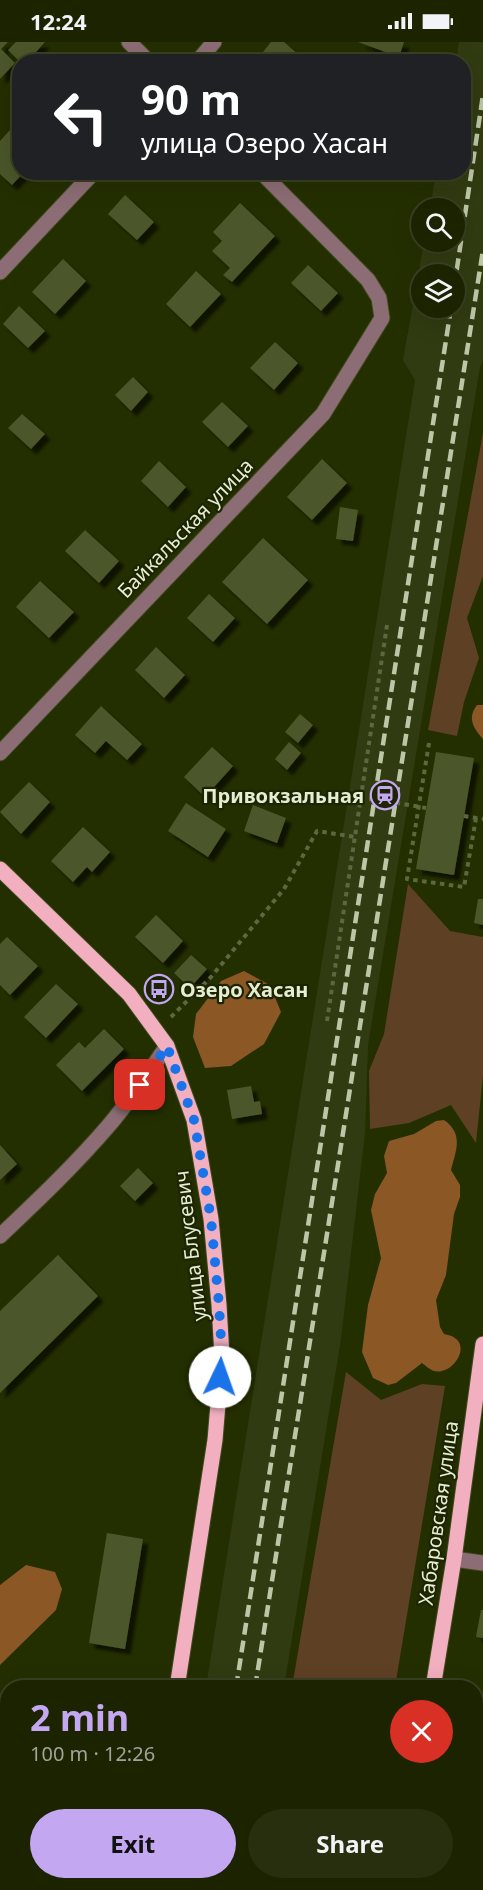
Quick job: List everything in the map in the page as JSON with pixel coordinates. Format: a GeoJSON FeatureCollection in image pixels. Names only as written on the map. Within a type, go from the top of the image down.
{"type":"FeatureCollection","features":[{"type":"Feature","properties":{"kind":"main road","name":"улица Блусевич"},"geometry":{"type":"LineString","coordinates":[[0,869],[129,994],[167,1046],[194,1120],[211,1219],[222,1356],[215,1440],[178,1680]]}},
{"type":"Feature","properties":{"kind":"main road","name":"Хабаровская улица"},"geometry":{"type":"LineString","coordinates":[[434,1680],[483,1344]]}},
{"type":"Feature","properties":{"kind":"street"},"geometry":{"type":"LineString","coordinates":[[129,42],[141,54]]}},
{"type":"Feature","properties":{"kind":"street"},"geometry":{"type":"LineString","coordinates":[[204,54],[214,42]]}},
{"type":"Feature","properties":{"kind":"street"},"geometry":{"type":"LineString","coordinates":[[0,272],[86,180]]}},
{"type":"Feature","properties":{"kind":"street","name":"Байкальская улица"},"geometry":{"type":"LineString","coordinates":[[0,753],[323,414],[382,318],[379,298],[368,280],[269,180]]}},
{"type":"Feature","properties":{"kind":"street"},"geometry":{"type":"LineString","coordinates":[[0,1236],[47,1191],[110,1124],[167,1046]]}},
{"type":"Feature","properties":{"kind":"street"},"geometry":{"type":"LineString","coordinates":[[453,1559],[483,1563]]}},
{"type":"Feature","properties":{"kind":"path"},"geometry":{"type":"LineString","coordinates":[[327,1021],[387,625]]}},
{"type":"Feature","properties":{"kind":"path"},"geometry":{"type":"LineString","coordinates":[[429,743],[407,879],[464,887],[476,818]]}},
{"type":"Feature","properties":{"kind":"path"},"geometry":{"type":"LineString","coordinates":[[360,800],[426,808]]}},
{"type":"Feature","properties":{"kind":"path"},"geometry":{"type":"LineString","coordinates":[[464,816],[483,819]]}},
{"type":"Feature","properties":{"kind":"path"},"geometry":{"type":"LineString","coordinates":[[156,1031],[211,977],[284,889],[317,831],[355,837]]}},
{"type":"Feature","properties":{"kind":"shaded area"},"geometry":{"type":"Polygon","coordinates":[[[459,42],[483,42],[483,360],[368,1045],[365,1133],[341,1339],[285,1680],[207,1680],[415,380],[403,360],[411,315],[411,318],[465,318],[465,264],[420,264],[422,252],[465,252],[465,198],[432,198],[435,180],[471,180],[471,54],[457,54],[459,42]]]}},
{"type":"Feature","properties":{"kind":"shaded area"},"geometry":{"type":"Polygon","coordinates":[[[483,433],[483,576],[467,618],[479,658],[464,702],[457,736],[428,730],[483,433]]]}},
{"type":"Feature","properties":{"kind":"shaded area"},"geometry":{"type":"Polygon","coordinates":[[[477,705],[483,705],[483,739],[472,723],[472,714],[477,705]]]}},
{"type":"Feature","properties":{"kind":"shaded area"},"geometry":{"type":"Polygon","coordinates":[[[408,884],[450,931],[483,937],[483,1075],[476,1143],[451,1105],[409,1123],[370,1129],[369,1071],[384,1034],[408,884]]]}},
{"type":"Feature","properties":{"kind":"shaded area"},"geometry":{"type":"Polygon","coordinates":[[[244,971],[270,985],[281,1012],[264,1044],[231,1066],[205,1068],[193,1037],[196,1014],[221,981],[244,971]]]}},
{"type":"Feature","properties":{"kind":"shaded area"},"geometry":{"type":"Polygon","coordinates":[[[444,1120],[450,1125],[456,1137],[457,1143],[451,1170],[460,1185],[460,1197],[454,1214],[446,1275],[436,1300],[440,1327],[444,1334],[454,1337],[461,1349],[455,1363],[449,1368],[434,1371],[422,1363],[396,1383],[388,1385],[373,1378],[362,1352],[368,1305],[381,1258],[371,1210],[375,1194],[387,1173],[384,1156],[389,1141],[414,1134],[436,1121],[444,1120]]]}},
{"type":"Feature","properties":{"kind":"shaded area"},"geometry":{"type":"Polygon","coordinates":[[[346,1372],[381,1400],[422,1384],[445,1386],[396,1680],[293,1680],[346,1372]]]}},
{"type":"Feature","properties":{"kind":"shaded area"},"geometry":{"type":"Polygon","coordinates":[[[26,1565],[55,1572],[62,1589],[56,1610],[0,1665],[0,1585],[26,1565]]]}},
{"type":"Feature","properties":{"kind":"building"},"geometry":{"type":"Polygon","coordinates":[[[0,42],[8,42],[1,49],[12,60],[12,66],[0,79],[0,42]]]}},
{"type":"Feature","properties":{"kind":"building"},"geometry":{"type":"Polygon","coordinates":[[[16,42],[45,42],[34,54],[12,54],[8,50],[16,42]]]}},
{"type":"Feature","properties":{"kind":"building"},"geometry":{"type":"Polygon","coordinates":[[[271,42],[284,42],[298,54],[261,54],[271,42]]]}},
{"type":"Feature","properties":{"kind":"building"},"geometry":{"type":"Polygon","coordinates":[[[358,42],[404,42],[400,54],[391,54],[358,42]]]}},
{"type":"Feature","properties":{"kind":"building"},"geometry":{"type":"Polygon","coordinates":[[[10,130],[12,132],[12,180],[17,180],[12,185],[0,174],[0,141],[10,130]]]}},
{"type":"Feature","properties":{"kind":"building"},"geometry":{"type":"Polygon","coordinates":[[[125,195],[154,222],[137,240],[108,214],[125,195]]]}},
{"type":"Feature","properties":{"kind":"building"},"geometry":{"type":"Polygon","coordinates":[[[240,203],[275,236],[232,282],[223,275],[230,268],[212,251],[222,241],[213,232],[240,203]]]}},
{"type":"Feature","properties":{"kind":"building"},"geometry":{"type":"Polygon","coordinates":[[[63,259],[86,281],[55,314],[32,292],[63,259]]]}},
{"type":"Feature","properties":{"kind":"building"},"geometry":{"type":"Polygon","coordinates":[[[308,265],[338,293],[321,311],[291,283],[308,265]]]}},
{"type":"Feature","properties":{"kind":"building"},"geometry":{"type":"Polygon","coordinates":[[[196,271],[221,294],[190,327],[166,304],[196,271]]]}},
{"type":"Feature","properties":{"kind":"building"},"geometry":{"type":"Polygon","coordinates":[[[19,306],[45,331],[28,348],[3,324],[19,306]]]}},
{"type":"Feature","properties":{"kind":"building"},"geometry":{"type":"Polygon","coordinates":[[[275,342],[298,363],[274,390],[250,368],[275,342]]]}},
{"type":"Feature","properties":{"kind":"building"},"geometry":{"type":"Polygon","coordinates":[[[133,377],[148,392],[131,411],[115,395],[133,377]]]}},
{"type":"Feature","properties":{"kind":"building"},"geometry":{"type":"Polygon","coordinates":[[[222,402],[248,426],[228,447],[202,422],[222,402]]]}},
{"type":"Feature","properties":{"kind":"building"},"geometry":{"type":"Polygon","coordinates":[[[22,414],[45,434],[31,449],[8,428],[22,414]]]}},
{"type":"Feature","properties":{"kind":"building"},"geometry":{"type":"Polygon","coordinates":[[[322,459],[347,483],[312,520],[287,497],[322,459]]]}},
{"type":"Feature","properties":{"kind":"building"},"geometry":{"type":"Polygon","coordinates":[[[159,461],[186,487],[168,507],[141,481],[159,461]]]}},
{"type":"Feature","properties":{"kind":"building"},"geometry":{"type":"Polygon","coordinates":[[[340,507],[358,510],[353,541],[336,539],[340,507]]]}},
{"type":"Feature","properties":{"kind":"building"},"geometry":{"type":"Polygon","coordinates":[[[85,530],[119,561],[99,583],[65,551],[85,530]]]}},
{"type":"Feature","properties":{"kind":"building"},"geometry":{"type":"Polygon","coordinates":[[[263,538],[308,580],[267,624],[222,582],[263,538]]]}},
{"type":"Feature","properties":{"kind":"building"},"geometry":{"type":"Polygon","coordinates":[[[40,581],[74,612],[49,638],[16,607],[40,581]]]}},
{"type":"Feature","properties":{"kind":"building"},"geometry":{"type":"Polygon","coordinates":[[[209,594],[235,618],[213,642],[187,618],[209,594]]]}},
{"type":"Feature","properties":{"kind":"building"},"geometry":{"type":"Polygon","coordinates":[[[156,647],[185,675],[164,698],[135,670],[156,647]]]}},
{"type":"Feature","properties":{"kind":"building"},"geometry":{"type":"Polygon","coordinates":[[[101,706],[142,744],[127,760],[106,741],[95,753],[75,735],[101,706]]]}},
{"type":"Feature","properties":{"kind":"building"},"geometry":{"type":"Polygon","coordinates":[[[300,714],[313,725],[298,743],[285,732],[300,714]]]}},
{"type":"Feature","properties":{"kind":"building"},"geometry":{"type":"Polygon","coordinates":[[[289,742],[301,753],[287,770],[275,759],[289,742]]]}},
{"type":"Feature","properties":{"kind":"building"},"geometry":{"type":"Polygon","coordinates":[[[212,747],[233,766],[205,797],[184,777],[212,747]]]}},
{"type":"Feature","properties":{"kind":"building"},"geometry":{"type":"Polygon","coordinates":[[[436,752],[474,758],[454,875],[416,869],[436,752]]]}},
{"type":"Feature","properties":{"kind":"building"},"geometry":{"type":"Polygon","coordinates":[[[29,782],[50,802],[21,834],[0,812],[29,782]]]}},
{"type":"Feature","properties":{"kind":"building"},"geometry":{"type":"Polygon","coordinates":[[[186,803],[226,829],[208,857],[168,831],[186,803]]]}},
{"type":"Feature","properties":{"kind":"building"},"geometry":{"type":"Polygon","coordinates":[[[253,805],[286,818],[277,843],[244,831],[253,805]]]}},
{"type":"Feature","properties":{"kind":"building"},"geometry":{"type":"Polygon","coordinates":[[[83,827],[110,852],[92,872],[87,867],[73,882],[51,861],[83,827]]]}},
{"type":"Feature","properties":{"kind":"building"},"geometry":{"type":"Polygon","coordinates":[[[478,899],[483,899],[483,925],[474,923],[478,899]]]}},
{"type":"Feature","properties":{"kind":"building"},"geometry":{"type":"Polygon","coordinates":[[[156,915],[183,941],[163,963],[135,937],[156,915]]]}},
{"type":"Feature","properties":{"kind":"building"},"geometry":{"type":"Polygon","coordinates":[[[7,937],[38,966],[10,995],[0,985],[0,944],[7,937]]]}},
{"type":"Feature","properties":{"kind":"building"},"geometry":{"type":"Polygon","coordinates":[[[191,955],[207,969],[190,988],[174,973],[191,955]]]}},
{"type":"Feature","properties":{"kind":"building"},"geometry":{"type":"Polygon","coordinates":[[[56,984],[78,1004],[46,1038],[24,1017],[56,984]]]}},
{"type":"Feature","properties":{"kind":"building"},"geometry":{"type":"Polygon","coordinates":[[[104,1029],[124,1049],[82,1091],[56,1065],[79,1042],[85,1048],[104,1029]]]}},
{"type":"Feature","properties":{"kind":"building"},"geometry":{"type":"Polygon","coordinates":[[[251,1086],[254,1102],[260,1101],[262,1114],[232,1119],[227,1090],[251,1086]]]}},
{"type":"Feature","properties":{"kind":"building"},"geometry":{"type":"Polygon","coordinates":[[[0,1145],[17,1164],[0,1180],[0,1145]]]}},
{"type":"Feature","properties":{"kind":"building"},"geometry":{"type":"Polygon","coordinates":[[[138,1168],[153,1183],[135,1201],[120,1186],[138,1168]]]}},
{"type":"Feature","properties":{"kind":"building"},"geometry":{"type":"Polygon","coordinates":[[[58,1255],[98,1296],[0,1393],[0,1311],[58,1255]]]}},
{"type":"Feature","properties":{"kind":"building"},"geometry":{"type":"Polygon","coordinates":[[[107,1533],[143,1539],[125,1649],[89,1643],[107,1533]]]}},
{"type":"Feature","properties":{"kind":"building"},"geometry":{"type":"Polygon","coordinates":[[[481,1610],[483,1610],[483,1638],[476,1637],[481,1610]]]}},
{"type":"Feature","properties":{"kind":"railway"},"geometry":{"type":"LineString","coordinates":[[471,175],[483,95]]}},
{"type":"Feature","properties":{"kind":"railway"},"geometry":{"type":"LineString","coordinates":[[458,264],[470,180]]}},
{"type":"Feature","properties":{"kind":"railway"},"geometry":{"type":"LineString","coordinates":[[256,1680],[483,250]]}},
{"type":"Feature","properties":{"kind":"railway"},"geometry":{"type":"LineString","coordinates":[[237,1680],[449,318]]}},
{"type":"Feature","properties":{"kind":"place","name":"Привокзальная"},"geometry":{"type":"Point","coordinates":[385,795]}},
{"type":"Feature","properties":{"kind":"place","name":"Озеро Хасан"},"geometry":{"type":"Point","coordinates":[159,989]}},
{"type":"Feature","properties":{"kind":"route"},"geometry":{"type":"LineString","coordinates":[[140,1085],[167,1046],[194,1120],[211,1219],[222,1356],[220,1377]]}}]}
